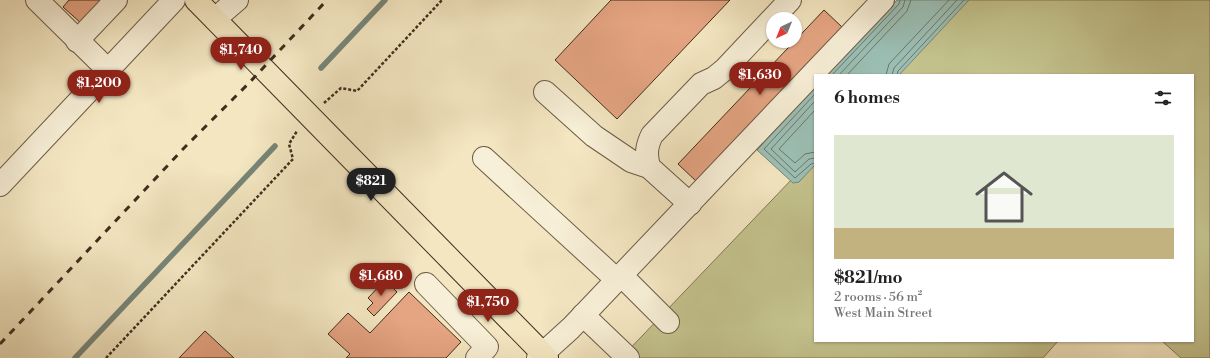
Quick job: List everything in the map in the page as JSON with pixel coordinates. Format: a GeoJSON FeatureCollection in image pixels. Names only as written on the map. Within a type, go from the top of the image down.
{"type":"FeatureCollection","features":[{"type":"Feature","properties":{"kind":"main road"},"geometry":{"type":"LineString","coordinates":[[196,0],[542,356]]}},
{"type":"Feature","properties":{"kind":"street"},"geometry":{"type":"LineString","coordinates":[[37,0],[108,70]]}},
{"type":"Feature","properties":{"kind":"street"},"geometry":{"type":"LineString","coordinates":[[77,41],[116,0]]}},
{"type":"Feature","properties":{"kind":"street"},"geometry":{"type":"LineString","coordinates":[[0,184],[174,0]]}},
{"type":"Feature","properties":{"kind":"street"},"geometry":{"type":"LineString","coordinates":[[215,19],[237,0]]}},
{"type":"Feature","properties":{"kind":"street"},"geometry":{"type":"LineString","coordinates":[[649,167],[646,157],[647,146],[652,135],[701,84],[714,78],[725,69],[790,0]]}},
{"type":"Feature","properties":{"kind":"street"},"geometry":{"type":"LineString","coordinates":[[542,356],[619,278],[884,0]]}},
{"type":"Feature","properties":{"kind":"street"},"geometry":{"type":"LineString","coordinates":[[545,92],[594,136],[631,161],[649,167],[690,204]]}},
{"type":"Feature","properties":{"kind":"street"},"geometry":{"type":"LineString","coordinates":[[484,158],[668,322]]}},
{"type":"Feature","properties":{"kind":"street"},"geometry":{"type":"LineString","coordinates":[[426,284],[487,347],[477,358]]}},
{"type":"Feature","properties":{"kind":"street"},"geometry":{"type":"LineString","coordinates":[[583,315],[628,358]]}},
{"type":"Feature","properties":{"kind":"path"},"geometry":{"type":"LineString","coordinates":[[322,106],[341,88],[357,91],[442,0]]}},
{"type":"Feature","properties":{"kind":"path"},"geometry":{"type":"LineString","coordinates":[[106,358],[293,159],[289,144],[301,128]]}},
{"type":"Feature","properties":{"kind":"shaded area"},"geometry":{"type":"Polygon","coordinates":[[[963,0],[1210,0],[1210,358],[1181,358],[1163,342],[1194,342],[1194,74],[892,74],[963,0]]]}},
{"type":"Feature","properties":{"kind":"shaded area"},"geometry":{"type":"Polygon","coordinates":[[[814,156],[814,342],[1057,342],[1043,358],[621,358],[814,156]]]}},
{"type":"Feature","properties":{"kind":"water"},"geometry":{"type":"Polygon","coordinates":[[[897,0],[969,0],[900,74],[828,74],[897,0]]]}},
{"type":"Feature","properties":{"kind":"water"},"geometry":{"type":"Polygon","coordinates":[[[814,89],[814,166],[799,182],[793,183],[757,150],[814,89]]]}},
{"type":"Feature","properties":{"kind":"building"},"geometry":{"type":"Polygon","coordinates":[[[69,0],[103,0],[82,24],[63,7],[69,0]]]}},
{"type":"Feature","properties":{"kind":"building"},"geometry":{"type":"Polygon","coordinates":[[[611,0],[730,0],[617,119],[555,60],[611,0]]]}},
{"type":"Feature","properties":{"kind":"building"},"geometry":{"type":"Polygon","coordinates":[[[824,10],[842,27],[696,181],[678,164],[788,48],[802,48],[802,33],[824,10]]]}},
{"type":"Feature","properties":{"kind":"building"},"geometry":{"type":"Polygon","coordinates":[[[385,280],[397,292],[374,316],[367,309],[373,303],[368,298],[385,280]]]}},
{"type":"Feature","properties":{"kind":"building"},"geometry":{"type":"Polygon","coordinates":[[[409,292],[461,342],[446,358],[346,358],[350,354],[328,334],[348,313],[370,333],[409,292]]]}},
{"type":"Feature","properties":{"kind":"building"},"geometry":{"type":"Polygon","coordinates":[[[205,331],[234,358],[179,358],[205,331]]]}},
{"type":"Feature","properties":{"kind":"waterway"},"geometry":{"type":"LineString","coordinates":[[321,68],[385,0]]}},
{"type":"Feature","properties":{"kind":"waterway"},"geometry":{"type":"LineString","coordinates":[[75,358],[275,146]]}},
{"type":"Feature","properties":{"kind":"railway"},"geometry":{"type":"LineString","coordinates":[[0,344],[185,147],[249,83],[327,0]]}}]}
